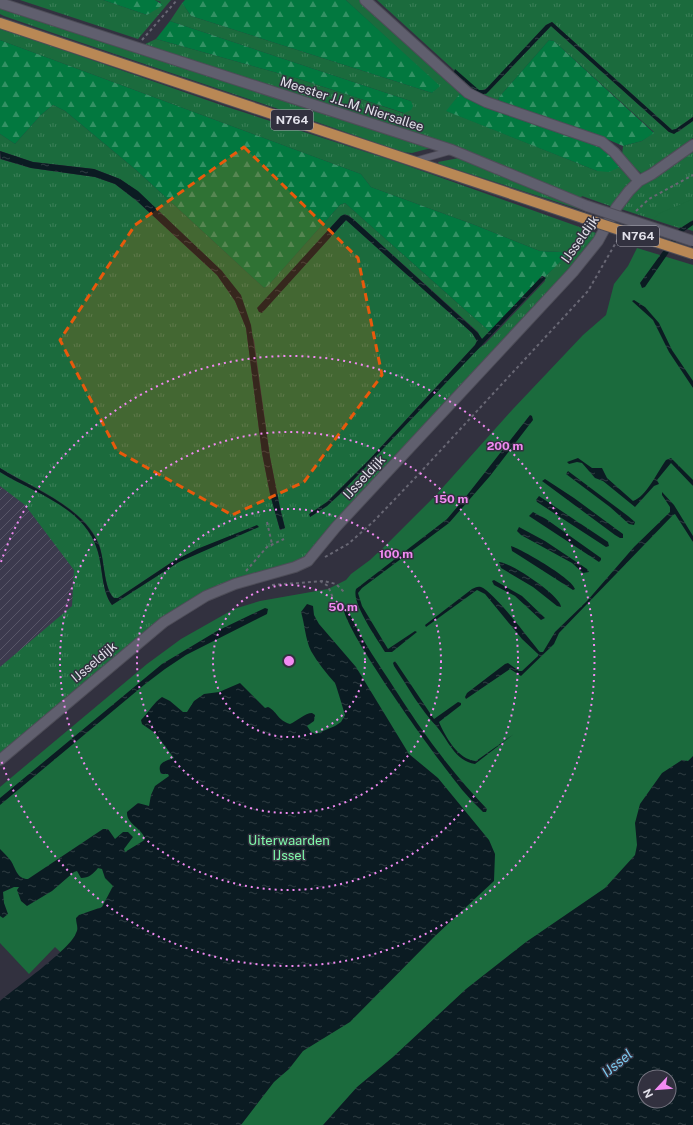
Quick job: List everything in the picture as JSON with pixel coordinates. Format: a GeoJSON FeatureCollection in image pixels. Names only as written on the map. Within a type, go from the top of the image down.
{"type":"FeatureCollection","features":[{"type":"Feature","properties":{"kind":"main road","name":"N764"},"geometry":{"type":"LineString","coordinates":[[0,23],[693,254]]}},
{"type":"Feature","properties":{"kind":"street"},"geometry":{"type":"LineString","coordinates":[[365,0],[468,93],[486,102],[602,142],[614,152],[639,181]]}},
{"type":"Feature","properties":{"kind":"street","name":"Meester J.L.M. Niersallee"},"geometry":{"type":"LineString","coordinates":[[0,3],[452,150],[587,206],[693,241]]}},
{"type":"Feature","properties":{"kind":"street","name":"IJsseldijk"},"geometry":{"type":"LineString","coordinates":[[0,760],[164,622],[213,593],[235,584],[294,567],[308,561],[336,527],[573,272],[598,241],[622,199],[639,181],[693,145]]}},
{"type":"Feature","properties":{"kind":"lane"},"geometry":{"type":"LineString","coordinates":[[414,161],[452,150]]}},
{"type":"Feature","properties":{"kind":"path"},"geometry":{"type":"LineString","coordinates":[[136,48],[177,0]]}},
{"type":"Feature","properties":{"kind":"path"},"geometry":{"type":"LineString","coordinates":[[634,214],[649,198],[693,175]]}},
{"type":"Feature","properties":{"kind":"path"},"geometry":{"type":"LineString","coordinates":[[308,561],[332,554],[348,544],[373,522],[588,291],[619,237]]}},
{"type":"Feature","properties":{"kind":"path"},"geometry":{"type":"LineString","coordinates":[[267,522],[272,544]]}},
{"type":"Feature","properties":{"kind":"path"},"geometry":{"type":"LineString","coordinates":[[320,581],[328,586],[333,598]]}},
{"type":"Feature","properties":{"kind":"highlighted area"},"geometry":{"type":"Polygon","coordinates":[[[244,147],[358,258],[382,375],[304,482],[232,515],[117,451],[60,340],[135,225],[244,147]]]}},
{"type":"Feature","properties":{"kind":"shaded area"},"geometry":{"type":"Polygon","coordinates":[[[0,458],[91,564],[96,617],[0,712],[0,458]]]}},
{"type":"Feature","properties":{"kind":"green space"},"geometry":{"type":"Polygon","coordinates":[[[20,0],[103,0],[147,15],[161,2],[155,0],[171,0],[138,39],[20,0]]]}},
{"type":"Feature","properties":{"kind":"green space"},"geometry":{"type":"Polygon","coordinates":[[[103,0],[155,0],[163,5],[147,15],[103,0]]]}},
{"type":"Feature","properties":{"kind":"green space"},"geometry":{"type":"Polygon","coordinates":[[[185,0],[346,0],[440,86],[432,93],[191,16],[182,3],[185,0]]]}},
{"type":"Feature","properties":{"kind":"green space"},"geometry":{"type":"Polygon","coordinates":[[[346,0],[361,0],[462,91],[447,111],[597,171],[622,166],[630,176],[631,183],[613,207],[582,196],[580,199],[143,45],[156,39],[299,79],[403,113],[411,101],[170,21],[182,3],[191,16],[432,93],[439,86],[346,0]]]}},
{"type":"Feature","properties":{"kind":"green space"},"geometry":{"type":"Polygon","coordinates":[[[377,0],[693,0],[693,117],[676,129],[672,130],[552,22],[546,25],[488,88],[480,91],[454,70],[377,0]]]}},
{"type":"Feature","properties":{"kind":"green space"},"geometry":{"type":"Polygon","coordinates":[[[0,5],[431,148],[412,153],[402,152],[4,16],[0,14],[0,5]]]}},
{"type":"Feature","properties":{"kind":"green space"},"geometry":{"type":"Polygon","coordinates":[[[170,21],[411,101],[413,106],[411,110],[404,113],[299,79],[156,39],[170,21]]]}},
{"type":"Feature","properties":{"kind":"green space"},"geometry":{"type":"Polygon","coordinates":[[[551,26],[669,132],[678,132],[693,121],[693,138],[642,174],[622,156],[623,146],[642,141],[654,132],[554,41],[549,40],[499,97],[498,101],[483,94],[488,92],[551,26]]]}},
{"type":"Feature","properties":{"kind":"green space"},"geometry":{"type":"Polygon","coordinates":[[[0,28],[224,106],[397,162],[599,234],[587,252],[309,556],[295,563],[210,590],[0,756],[0,667],[72,606],[74,570],[25,505],[0,486],[0,472],[56,503],[70,512],[81,522],[90,534],[97,549],[104,586],[108,599],[112,605],[179,562],[258,525],[172,562],[118,598],[114,598],[110,593],[106,580],[98,542],[91,529],[69,508],[0,468],[0,159],[31,168],[95,177],[115,184],[137,201],[217,275],[235,301],[246,328],[262,453],[270,494],[280,530],[285,528],[270,457],[254,340],[222,271],[138,192],[120,179],[94,169],[33,162],[0,151],[0,134],[15,144],[41,115],[53,105],[65,111],[136,170],[264,288],[268,286],[340,205],[345,203],[490,332],[483,339],[480,338],[478,332],[353,219],[348,215],[341,216],[258,308],[259,312],[262,312],[346,220],[472,333],[477,341],[475,345],[368,461],[327,502],[310,514],[310,517],[327,506],[340,494],[475,351],[485,344],[545,281],[545,277],[567,254],[561,252],[540,251],[475,225],[371,187],[361,174],[0,40],[0,28]]]}},
{"type":"Feature","properties":{"kind":"green space"},"geometry":{"type":"Polygon","coordinates":[[[0,40],[361,174],[371,187],[475,225],[540,251],[561,252],[568,254],[545,277],[542,276],[490,332],[345,203],[340,205],[268,286],[264,288],[136,170],[65,111],[53,105],[41,115],[15,144],[0,134],[0,40]]]}},
{"type":"Feature","properties":{"kind":"green space"},"geometry":{"type":"Polygon","coordinates":[[[549,40],[554,41],[654,133],[642,141],[623,146],[600,136],[498,101],[499,97],[549,40]]]}},
{"type":"Feature","properties":{"kind":"green space"},"geometry":{"type":"Polygon","coordinates":[[[462,91],[601,145],[622,166],[609,172],[597,171],[446,111],[462,91]]]}},
{"type":"Feature","properties":{"kind":"green space"},"geometry":{"type":"Polygon","coordinates":[[[693,152],[693,220],[679,228],[618,208],[631,192],[693,152]]]}},
{"type":"Feature","properties":{"kind":"green space"},"geometry":{"type":"Polygon","coordinates":[[[459,158],[586,209],[585,211],[439,164],[438,162],[459,158]]]}},
{"type":"Feature","properties":{"kind":"green space"},"geometry":{"type":"Polygon","coordinates":[[[693,199],[693,231],[654,219],[658,214],[693,199]]]}},
{"type":"Feature","properties":{"kind":"green space","name":"Uiterwaarden IJssel"},"geometry":{"type":"Polygon","coordinates":[[[637,248],[693,265],[693,852],[406,1125],[34,1125],[138,1026],[55,947],[29,974],[0,943],[0,787],[147,664],[181,639],[234,609],[260,601],[328,589],[346,580],[351,574],[370,560],[436,495],[513,409],[583,335],[606,315],[614,284],[628,266],[637,248]]]}},
{"type":"Feature","properties":{"kind":"water"},"geometry":{"type":"Polygon","coordinates":[[[552,22],[672,130],[676,129],[693,117],[693,121],[674,134],[669,132],[551,26],[486,94],[479,94],[454,72],[455,69],[479,90],[485,90],[546,25],[552,22]]]}},
{"type":"Feature","properties":{"kind":"water"},"geometry":{"type":"Polygon","coordinates":[[[0,151],[33,162],[94,169],[120,179],[138,191],[222,271],[241,295],[251,325],[270,457],[285,528],[280,530],[270,494],[262,453],[246,328],[235,301],[217,275],[137,201],[115,184],[95,177],[31,168],[1,159],[0,151]]]}},
{"type":"Feature","properties":{"kind":"water"},"geometry":{"type":"Polygon","coordinates":[[[345,214],[353,219],[478,333],[482,339],[542,276],[546,278],[340,494],[327,506],[310,517],[309,514],[327,502],[368,461],[475,345],[477,341],[472,333],[346,220],[262,313],[259,312],[257,308],[341,216],[345,214]]]}},
{"type":"Feature","properties":{"kind":"water"},"geometry":{"type":"Polygon","coordinates":[[[693,220],[693,225],[683,232],[645,287],[642,288],[640,283],[679,229],[693,220]]]}},
{"type":"Feature","properties":{"kind":"water"},"geometry":{"type":"Polygon","coordinates":[[[634,300],[645,307],[659,323],[672,350],[693,381],[693,388],[669,352],[653,320],[632,301],[634,300]]]}},
{"type":"Feature","properties":{"kind":"water"},"geometry":{"type":"Polygon","coordinates":[[[530,415],[532,416],[533,420],[490,476],[449,523],[362,588],[358,593],[362,606],[388,649],[415,631],[417,632],[392,652],[385,652],[361,612],[357,603],[356,589],[447,519],[530,415]]]}},
{"type":"Feature","properties":{"kind":"water"},"geometry":{"type":"Polygon","coordinates":[[[578,458],[592,468],[602,468],[607,478],[633,501],[638,499],[643,494],[666,460],[671,458],[693,480],[693,486],[671,463],[657,480],[659,484],[654,486],[635,507],[603,481],[595,478],[582,463],[577,462],[569,464],[567,462],[578,458]]]}},
{"type":"Feature","properties":{"kind":"water"},"geometry":{"type":"Polygon","coordinates":[[[0,468],[69,509],[91,530],[98,543],[108,587],[114,598],[118,598],[172,562],[197,549],[257,525],[259,527],[179,562],[112,605],[108,599],[104,585],[97,549],[90,534],[81,522],[70,512],[56,503],[0,472],[0,468]]]}},
{"type":"Feature","properties":{"kind":"water"},"geometry":{"type":"Polygon","coordinates":[[[568,471],[628,516],[635,522],[634,525],[629,524],[610,507],[566,474],[568,471]]]}},
{"type":"Feature","properties":{"kind":"water"},"geometry":{"type":"Polygon","coordinates":[[[545,479],[623,534],[623,538],[615,535],[542,481],[545,479]]]}},
{"type":"Feature","properties":{"kind":"water"},"geometry":{"type":"Polygon","coordinates":[[[662,492],[674,505],[693,536],[693,542],[675,514],[673,515],[559,633],[554,644],[521,676],[510,669],[466,699],[465,697],[467,693],[505,664],[508,663],[519,671],[522,671],[538,656],[538,654],[522,639],[485,594],[477,590],[426,627],[425,625],[472,589],[481,587],[494,597],[540,652],[543,652],[555,632],[587,601],[634,547],[670,512],[670,507],[662,495],[662,492]]]}},
{"type":"Feature","properties":{"kind":"water"},"geometry":{"type":"Polygon","coordinates":[[[539,496],[608,542],[609,546],[606,547],[537,502],[536,500],[539,496]]]}},
{"type":"Feature","properties":{"kind":"water"},"geometry":{"type":"Polygon","coordinates":[[[533,512],[546,519],[601,558],[601,560],[599,562],[529,516],[533,512]]]}},
{"type":"Feature","properties":{"kind":"water"},"geometry":{"type":"Polygon","coordinates":[[[519,527],[545,541],[587,569],[589,572],[583,573],[572,563],[521,535],[517,531],[519,527]]]}},
{"type":"Feature","properties":{"kind":"water"},"geometry":{"type":"Polygon","coordinates":[[[511,546],[557,572],[572,584],[575,589],[573,590],[512,551],[511,546]]]}},
{"type":"Feature","properties":{"kind":"water"},"geometry":{"type":"Polygon","coordinates":[[[499,562],[513,567],[534,580],[553,595],[561,607],[557,606],[533,587],[501,568],[499,562]]]}},
{"type":"Feature","properties":{"kind":"water"},"geometry":{"type":"Polygon","coordinates":[[[494,580],[522,596],[545,618],[541,620],[515,596],[494,585],[492,581],[494,580]]]}},
{"type":"Feature","properties":{"kind":"water"},"geometry":{"type":"Polygon","coordinates":[[[307,604],[313,606],[314,615],[319,624],[356,667],[409,754],[438,778],[489,840],[495,854],[494,881],[434,937],[350,1022],[303,1051],[289,1069],[274,1082],[241,1125],[0,1125],[0,1001],[64,949],[72,940],[77,931],[76,918],[79,915],[102,907],[113,886],[105,878],[102,869],[98,868],[91,875],[84,878],[81,878],[77,871],[52,891],[27,906],[21,901],[17,890],[19,887],[14,887],[3,892],[4,903],[8,914],[3,918],[0,916],[0,849],[11,861],[19,875],[24,879],[28,879],[103,829],[108,829],[115,839],[123,832],[128,832],[133,837],[124,849],[125,852],[143,841],[145,839],[143,835],[131,823],[127,816],[127,812],[138,803],[149,806],[151,795],[155,786],[169,776],[168,774],[161,774],[161,764],[174,758],[155,733],[142,724],[141,720],[162,697],[170,701],[183,712],[187,712],[194,701],[204,694],[219,692],[240,683],[265,708],[268,707],[282,720],[290,724],[307,714],[312,713],[315,715],[314,721],[307,726],[311,732],[316,734],[341,722],[345,715],[335,683],[316,660],[307,641],[301,612],[307,604]]]}},
{"type":"Feature","properties":{"kind":"water"},"geometry":{"type":"Polygon","coordinates":[[[343,604],[346,606],[372,653],[411,714],[447,763],[487,809],[486,812],[483,812],[476,805],[453,779],[416,729],[358,640],[346,617],[343,604]]]}},
{"type":"Feature","properties":{"kind":"water"},"geometry":{"type":"Polygon","coordinates":[[[265,608],[268,609],[267,614],[186,655],[165,669],[0,805],[0,798],[162,664],[217,631],[265,608]]]}},
{"type":"Feature","properties":{"kind":"water"},"geometry":{"type":"Polygon","coordinates":[[[395,661],[434,719],[458,702],[461,703],[461,705],[439,722],[453,746],[458,752],[469,760],[476,761],[514,734],[475,764],[462,759],[425,713],[394,666],[393,663],[395,661]]]}},
{"type":"Feature","properties":{"kind":"water","name":"IJssel"},"geometry":{"type":"Polygon","coordinates":[[[693,756],[693,1125],[323,1125],[357,1087],[393,1057],[466,989],[526,942],[605,888],[635,855],[637,845],[635,823],[640,804],[662,773],[682,760],[688,761],[693,756]]]}}]}
